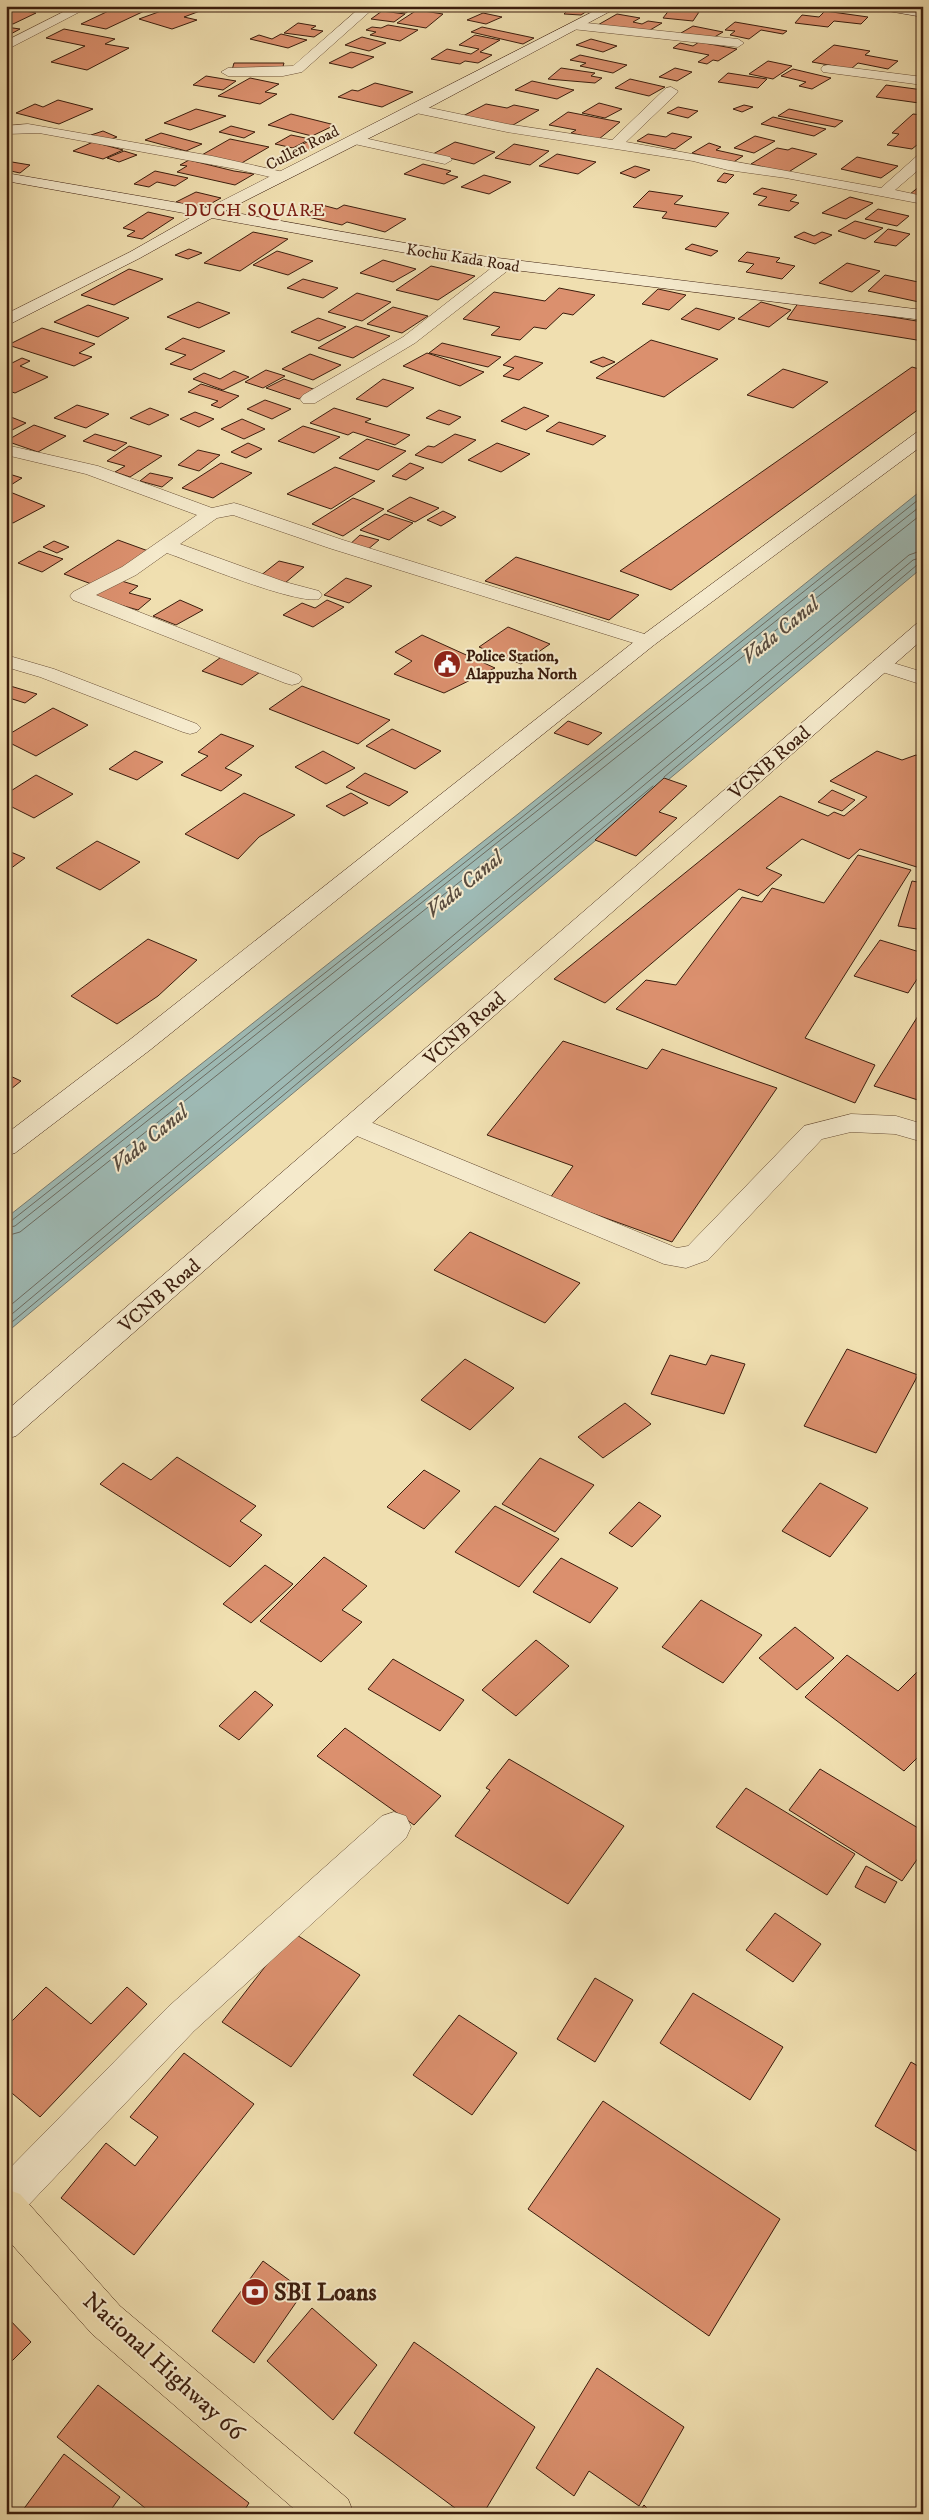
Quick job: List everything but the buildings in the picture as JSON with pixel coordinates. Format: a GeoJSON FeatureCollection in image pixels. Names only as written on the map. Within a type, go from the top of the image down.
{"type":"FeatureCollection","features":[{"type":"Feature","properties":{"kind":"main road","name":"National Highway 66"},"geometry":{"type":"LineString","coordinates":[[6,2208],[106,2320],[333,2514]]}},
{"type":"Feature","properties":{"kind":"street"},"geometry":{"type":"LineString","coordinates":[[10,42],[85,6]]}},
{"type":"Feature","properties":{"kind":"street"},"geometry":{"type":"LineString","coordinates":[[228,72],[283,72],[297,69],[370,6]]}},
{"type":"Feature","properties":{"kind":"street"},"geometry":{"type":"LineString","coordinates":[[577,6],[611,8]]}},
{"type":"Feature","properties":{"kind":"street"},"geometry":{"type":"LineString","coordinates":[[882,6],[923,13]]}},
{"type":"Feature","properties":{"kind":"street","name":"Cullen Road"},"geometry":{"type":"LineString","coordinates":[[6,321],[135,255],[208,214],[611,8]]}},
{"type":"Feature","properties":{"kind":"street"},"geometry":{"type":"LineString","coordinates":[[577,26],[738,43]]}},
{"type":"Feature","properties":{"kind":"street"},"geometry":{"type":"LineString","coordinates":[[828,69],[923,82]]}},
{"type":"Feature","properties":{"kind":"street"},"geometry":{"type":"LineString","coordinates":[[616,144],[671,91]]}},
{"type":"Feature","properties":{"kind":"street"},"geometry":{"type":"LineString","coordinates":[[416,109],[507,128],[693,157],[728,166],[786,174],[923,200]]}},
{"type":"Feature","properties":{"kind":"street"},"geometry":{"type":"LineString","coordinates":[[6,130],[46,129],[92,140],[136,146],[283,176]]}},
{"type":"Feature","properties":{"kind":"street"},"geometry":{"type":"LineString","coordinates":[[356,140],[444,160]]}},
{"type":"Feature","properties":{"kind":"street"},"geometry":{"type":"LineString","coordinates":[[885,192],[923,158]]}},
{"type":"Feature","properties":{"kind":"street","name":"Kochu Kada Road"},"geometry":{"type":"LineString","coordinates":[[6,177],[504,265],[735,290],[923,315]]}},
{"type":"Feature","properties":{"kind":"street"},"geometry":{"type":"LineString","coordinates":[[309,399],[409,340],[504,265]]}},
{"type":"Feature","properties":{"kind":"street"},"geometry":{"type":"LineString","coordinates":[[6,1147],[141,1044],[647,641],[923,436]]}},
{"type":"Feature","properties":{"kind":"street"},"geometry":{"type":"LineString","coordinates":[[6,450],[92,470],[210,514]]}},
{"type":"Feature","properties":{"kind":"street"},"geometry":{"type":"LineString","coordinates":[[292,679],[80,596],[129,571],[210,514],[234,509],[346,547],[647,641]]}},
{"type":"Feature","properties":{"kind":"street"},"geometry":{"type":"LineString","coordinates":[[166,546],[278,586],[312,595]]}},
{"type":"Feature","properties":{"kind":"street","name":"VCNB Road"},"geometry":{"type":"LineString","coordinates":[[6,1428],[923,628]]}},
{"type":"Feature","properties":{"kind":"street"},"geometry":{"type":"LineString","coordinates":[[6,661],[47,672],[190,728]]}},
{"type":"Feature","properties":{"kind":"street"},"geometry":{"type":"LineString","coordinates":[[880,665],[923,679]]}},
{"type":"Feature","properties":{"kind":"street"},"geometry":{"type":"LineString","coordinates":[[354,1125],[674,1257],[686,1258],[698,1252],[813,1132],[851,1123],[896,1125],[923,1133]]}},
{"type":"Feature","properties":{"kind":"street"},"geometry":{"type":"LineString","coordinates":[[6,2200],[181,2019],[394,1827]]}},
{"type":"Feature","properties":{"kind":"water","name":"Vada Canal"},"geometry":{"type":"Polygon","coordinates":[[[923,489],[923,567],[6,1333],[6,1218],[518,814],[923,489]]]}},
{"type":"Feature","properties":{"kind":"place","name":"Police Station, Alappuzha North"},"geometry":{"type":"Point","coordinates":[447,664]}},
{"type":"Feature","properties":{"kind":"place","name":"SBI Loans"},"geometry":{"type":"Point","coordinates":[255,2292]}},
{"type":"Feature","properties":{"kind":"district","name":"DUCH SQUARE"},"geometry":{"type":"Point","coordinates":[255,210]}}]}
